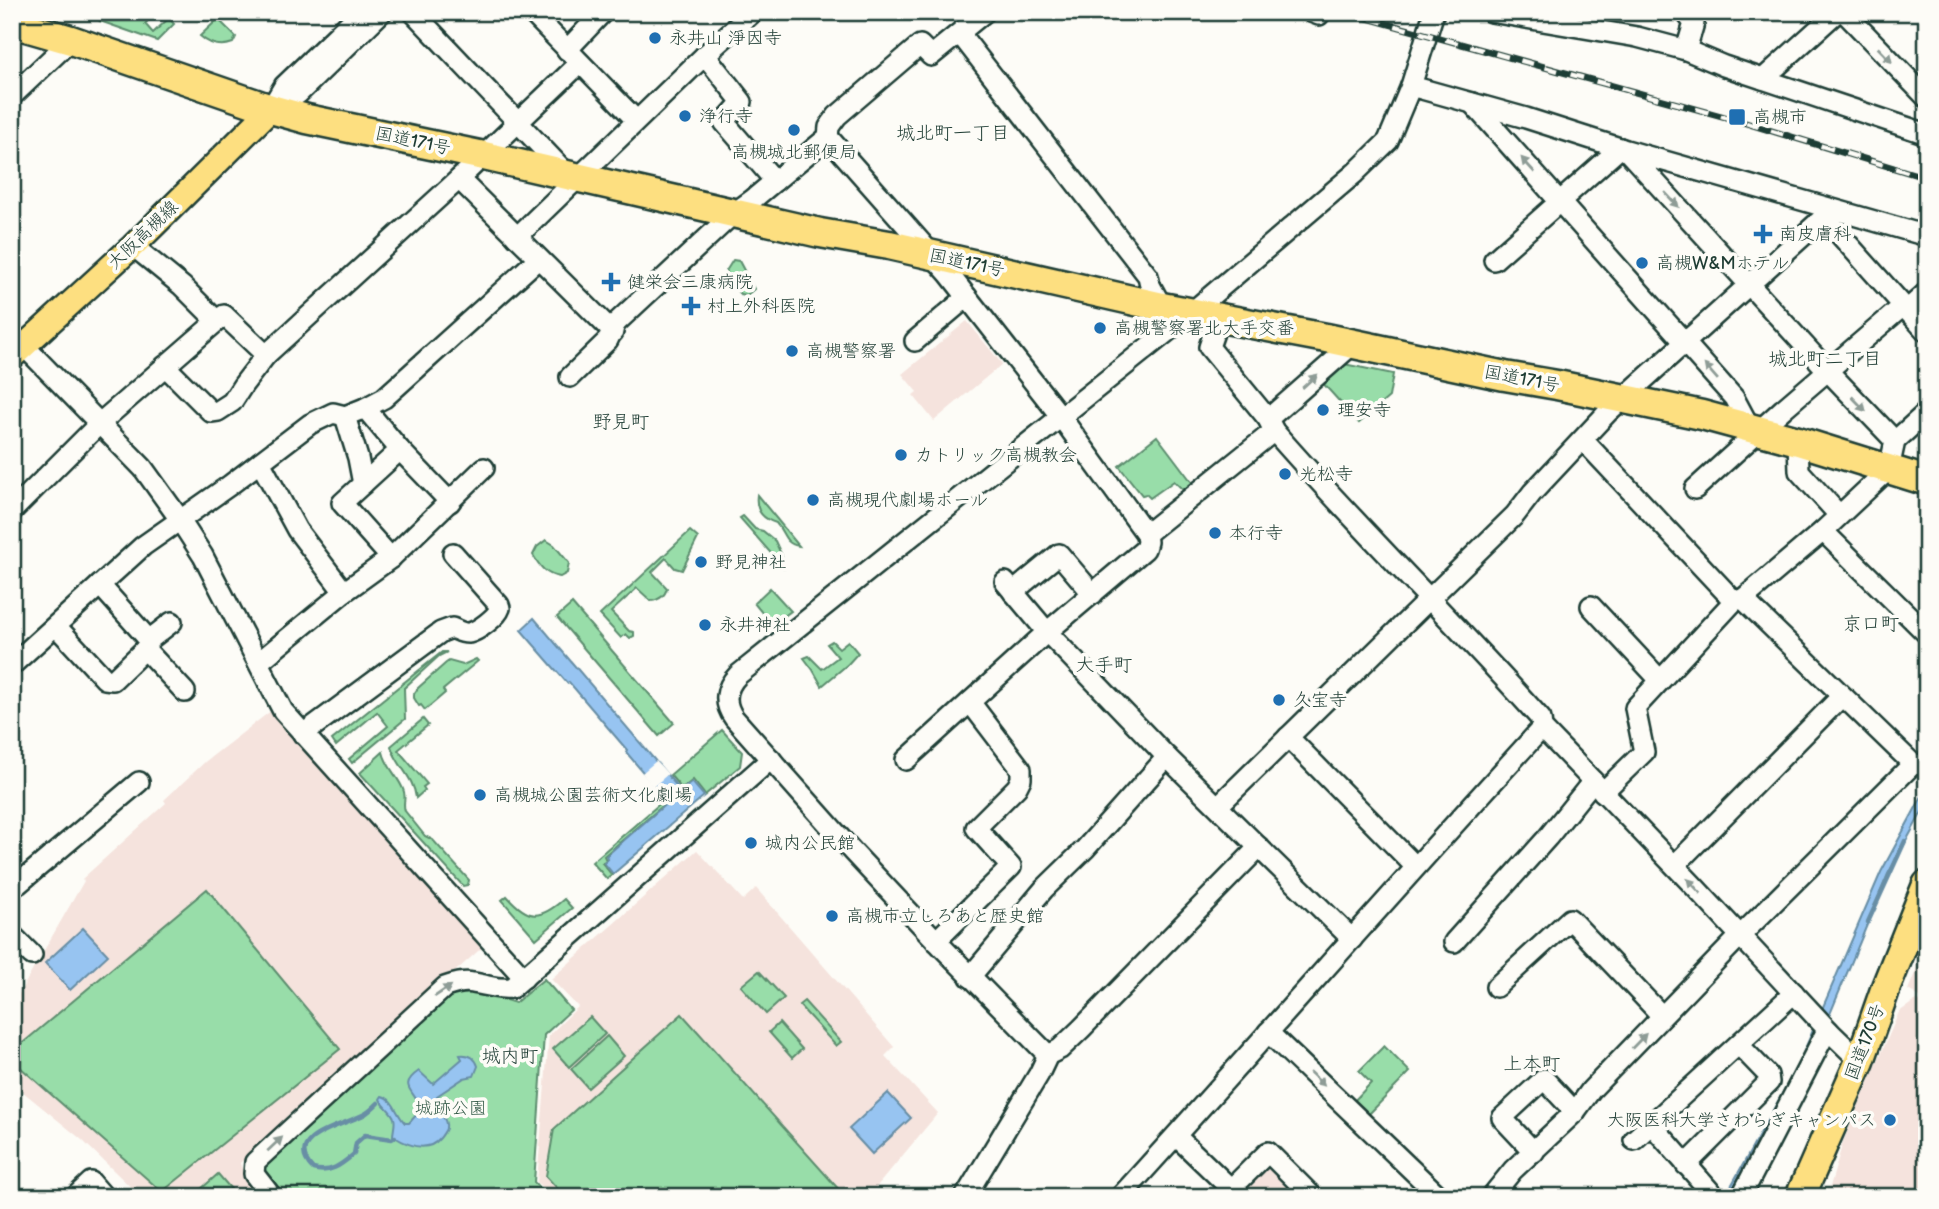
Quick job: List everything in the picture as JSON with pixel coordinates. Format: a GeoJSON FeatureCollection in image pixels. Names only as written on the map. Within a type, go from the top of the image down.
{"type":"FeatureCollection","features":[{"type":"Feature","properties":{"kind":"highway","name":"国道171号"},"geometry":{"type":"LineString","coordinates":[[12,23],[307,119],[1162,307],[1702,415],[1927,481]]}},
{"type":"Feature","properties":{"kind":"highway","name":"国道170号"},"geometry":{"type":"LineString","coordinates":[[1800,1197],[1860,1061],[1927,885]]}},
{"type":"Feature","properties":{"kind":"main road","name":"大阪高槻線"},"geometry":{"type":"LineString","coordinates":[[19,352],[133,246],[271,108]]}},
{"type":"Feature","properties":{"kind":"street"},"geometry":{"type":"LineString","coordinates":[[271,108],[284,86],[361,12]]}},
{"type":"Feature","properties":{"kind":"street"},"geometry":{"type":"LineString","coordinates":[[271,108],[298,94],[382,12]]}},
{"type":"Feature","properties":{"kind":"street"},"geometry":{"type":"LineString","coordinates":[[413,12],[573,177]]}},
{"type":"Feature","properties":{"kind":"street"},"geometry":{"type":"LineString","coordinates":[[531,12],[636,120]]}},
{"type":"Feature","properties":{"kind":"street"},"geometry":{"type":"LineString","coordinates":[[165,366],[211,412],[218,411],[232,402],[266,355],[518,123],[573,57],[603,12]]}},
{"type":"Feature","properties":{"kind":"street"},"geometry":{"type":"LineString","coordinates":[[517,237],[573,177],[753,12]]}},
{"type":"Feature","properties":{"kind":"street"},"geometry":{"type":"LineString","coordinates":[[906,761],[1047,632],[1145,549],[1147,542],[1146,534],[1061,417],[967,297],[828,137],[828,127],[837,116],[920,45],[930,56],[985,12]]}},
{"type":"Feature","properties":{"kind":"street"},"geometry":{"type":"LineString","coordinates":[[1311,12],[1319,15],[1320,12]]}},
{"type":"Feature","properties":{"kind":"street"},"geometry":{"type":"LineString","coordinates":[[1048,1055],[852,851],[730,712],[726,697],[729,687],[814,614],[1061,417],[1206,315],[1355,173],[1388,141],[1411,86],[1434,12]]}},
{"type":"Feature","properties":{"kind":"street"},"geometry":{"type":"LineString","coordinates":[[1491,12],[1574,20],[1686,50],[1724,66],[1926,133]]}},
{"type":"Feature","properties":{"kind":"street"},"geometry":{"type":"LineString","coordinates":[[1685,12],[1694,23],[1686,50]]}},
{"type":"Feature","properties":{"kind":"street"},"geometry":{"type":"LineString","coordinates":[[1763,79],[1838,12]]}},
{"type":"Feature","properties":{"kind":"street"},"geometry":{"type":"LineString","coordinates":[[1844,12],[1927,98]]}},
{"type":"Feature","properties":{"kind":"street"},"geometry":{"type":"LineString","coordinates":[[963,30],[964,38],[1148,276],[1162,307]]}},
{"type":"Feature","properties":{"kind":"street"},"geometry":{"type":"LineString","coordinates":[[12,96],[71,40]]}},
{"type":"Feature","properties":{"kind":"street"},"geometry":{"type":"LineString","coordinates":[[705,55],[742,102],[724,122],[775,181]]}},
{"type":"Feature","properties":{"kind":"street"},"geometry":{"type":"LineString","coordinates":[[1411,86],[1571,131],[1827,213],[1927,236]]}},
{"type":"Feature","properties":{"kind":"street"},"geometry":{"type":"LineString","coordinates":[[1472,103],[1734,398],[1755,429]]}},
{"type":"Feature","properties":{"kind":"street"},"geometry":{"type":"LineString","coordinates":[[570,377],[608,340],[616,323],[734,213],[828,137]]}},
{"type":"Feature","properties":{"kind":"street"},"geometry":{"type":"LineString","coordinates":[[1494,260],[1623,149]]}},
{"type":"Feature","properties":{"kind":"street"},"geometry":{"type":"LineString","coordinates":[[1623,149],[1895,441]]}},
{"type":"Feature","properties":{"kind":"street"},"geometry":{"type":"LineString","coordinates":[[459,179],[613,332]]}},
{"type":"Feature","properties":{"kind":"street"},"geometry":{"type":"LineString","coordinates":[[1218,806],[1516,515],[1532,493],[1608,412],[1751,285],[1827,213]]}},
{"type":"Feature","properties":{"kind":"street"},"geometry":{"type":"LineString","coordinates":[[1827,213],[1927,332]]}},
{"type":"Feature","properties":{"kind":"street"},"geometry":{"type":"LineString","coordinates":[[133,246],[182,286],[217,321]]}},
{"type":"Feature","properties":{"kind":"street"},"geometry":{"type":"LineString","coordinates":[[12,665],[144,546],[310,424],[333,413],[345,416],[384,397],[538,259]]}},
{"type":"Feature","properties":{"kind":"street"},"geometry":{"type":"LineString","coordinates":[[1695,489],[1755,429],[1927,292]]}},
{"type":"Feature","properties":{"kind":"street"},"geometry":{"type":"LineString","coordinates":[[915,341],[967,297]]}},
{"type":"Feature","properties":{"kind":"street"},"geometry":{"type":"LineString","coordinates":[[12,511],[100,423],[224,315],[266,355]]}},
{"type":"Feature","properties":{"kind":"street"},"geometry":{"type":"LineString","coordinates":[[1206,315],[1209,347],[1329,494],[1495,667],[1541,719],[1542,727],[1860,1061]]}},
{"type":"Feature","properties":{"kind":"street"},"geometry":{"type":"LineString","coordinates":[[1146,534],[1271,425],[1353,344]]}},
{"type":"Feature","properties":{"kind":"street"},"geometry":{"type":"LineString","coordinates":[[19,352],[100,423],[143,468],[203,556],[283,711],[524,978]]}},
{"type":"Feature","properties":{"kind":"street"},"geometry":{"type":"LineString","coordinates":[[365,408],[400,450],[450,502]]}},
{"type":"Feature","properties":{"kind":"street"},"geometry":{"type":"LineString","coordinates":[[1454,942],[1548,837],[1598,786],[1644,752],[1634,708],[1738,600],[1823,531],[1889,469],[1895,441],[1927,412]]}},
{"type":"Feature","properties":{"kind":"street"},"geometry":{"type":"LineString","coordinates":[[345,416],[363,484]]}},
{"type":"Feature","properties":{"kind":"street"},"geometry":{"type":"LineString","coordinates":[[1491,1197],[1513,1170],[1575,1112],[1591,1090],[1740,936],[1920,765],[1738,600],[1583,440]]}},
{"type":"Feature","properties":{"kind":"street"},"geometry":{"type":"LineString","coordinates":[[1798,441],[1799,471],[1839,515]]}},
{"type":"Feature","properties":{"kind":"street"},"geometry":{"type":"LineString","coordinates":[[391,558],[342,503],[400,450]]}},
{"type":"Feature","properties":{"kind":"street"},"geometry":{"type":"LineString","coordinates":[[260,462],[297,530],[344,592]]}},
{"type":"Feature","properties":{"kind":"street"},"geometry":{"type":"LineString","coordinates":[[259,662],[344,592],[391,558],[484,468]]}},
{"type":"Feature","properties":{"kind":"street"},"geometry":{"type":"LineString","coordinates":[[1823,531],[1927,634]]}},
{"type":"Feature","properties":{"kind":"street"},"geometry":{"type":"LineString","coordinates":[[303,734],[431,638],[452,628],[470,633],[498,614],[499,605],[453,553]]}},
{"type":"Feature","properties":{"kind":"street"},"geometry":{"type":"LineString","coordinates":[[1093,594],[1059,554],[1009,587],[1047,632],[1167,757],[1352,939]]}},
{"type":"Feature","properties":{"kind":"street"},"geometry":{"type":"LineString","coordinates":[[100,585],[185,692]]}},
{"type":"Feature","properties":{"kind":"street"},"geometry":{"type":"LineString","coordinates":[[1591,606],[1660,680]]}},
{"type":"Feature","properties":{"kind":"street"},"geometry":{"type":"LineString","coordinates":[[56,626],[105,679],[113,680],[172,622]]}},
{"type":"Feature","properties":{"kind":"street"},"geometry":{"type":"LineString","coordinates":[[1675,865],[1842,695]]}},
{"type":"Feature","properties":{"kind":"street"},"geometry":{"type":"LineString","coordinates":[[936,941],[1011,867],[976,828],[1017,787],[1021,779],[1021,769],[970,702]]}},
{"type":"Feature","properties":{"kind":"street"},"geometry":{"type":"LineString","coordinates":[[1121,1197],[1542,727]]}},
{"type":"Feature","properties":{"kind":"street"},"geometry":{"type":"LineString","coordinates":[[1288,737],[1415,866]]}},
{"type":"Feature","properties":{"kind":"street"},"geometry":{"type":"LineString","coordinates":[[970,976],[1044,889],[1085,849],[1167,757]]}},
{"type":"Feature","properties":{"kind":"street"},"geometry":{"type":"LineString","coordinates":[[272,1197],[254,1174],[255,1162],[445,987],[472,982],[499,990],[512,988],[771,759]]}},
{"type":"Feature","properties":{"kind":"street"},"geometry":{"type":"LineString","coordinates":[[12,878],[18,884],[139,782]]}},
{"type":"Feature","properties":{"kind":"street"},"geometry":{"type":"LineString","coordinates":[[965,1197],[1040,1074],[1048,1055],[1081,1029],[1259,847]]}},
{"type":"Feature","properties":{"kind":"street"},"geometry":{"type":"LineString","coordinates":[[1496,987],[1570,919],[1662,1016]]}},
{"type":"Feature","properties":{"kind":"street"},"geometry":{"type":"LineString","coordinates":[[12,934],[32,955]]}},
{"type":"Feature","properties":{"kind":"street"},"geometry":{"type":"LineString","coordinates":[[1634,1140],[1794,993]]}},
{"type":"Feature","properties":{"kind":"street"},"geometry":{"type":"LineString","coordinates":[[1741,1197],[1824,1036],[1824,1026]]}},
{"type":"Feature","properties":{"kind":"street"},"geometry":{"type":"LineString","coordinates":[[1268,1032],[1440,1197]]}},
{"type":"Feature","properties":{"kind":"street"},"geometry":{"type":"LineString","coordinates":[[1686,1165],[1769,1082],[1768,1075],[1739,1045]]}},
{"type":"Feature","properties":{"kind":"street"},"geometry":{"type":"LineString","coordinates":[[1534,1152],[1502,1118],[1544,1079],[1575,1112]]}},
{"type":"Feature","properties":{"kind":"street"},"geometry":{"type":"LineString","coordinates":[[1651,1124],[1686,1165],[1704,1193]]}},
{"type":"Feature","properties":{"kind":"street"},"geometry":{"type":"LineString","coordinates":[[1176,1136],[1227,1193],[1268,1152],[1313,1197]]}},
{"type":"Feature","properties":{"kind":"street"},"geometry":{"type":"LineString","coordinates":[[75,1197],[91,1182],[104,1197]]}},
{"type":"Feature","properties":{"kind":"shaded area"},"geometry":{"type":"Polygon","coordinates":[[[967,321],[1002,364],[934,421],[913,395],[917,392],[902,374],[967,321]]]}},
{"type":"Feature","properties":{"kind":"shaded area"},"geometry":{"type":"Polygon","coordinates":[[[272,710],[486,944],[240,1163],[245,1179],[260,1197],[141,1197],[81,1139],[12,1083],[12,1006],[84,881],[82,879],[166,803],[164,800],[206,761],[272,710]]]}},
{"type":"Feature","properties":{"kind":"shaded area"},"geometry":{"type":"Polygon","coordinates":[[[697,850],[743,900],[756,888],[894,1047],[885,1056],[938,1113],[868,1197],[550,1197],[537,1182],[549,1035],[578,1007],[551,979],[697,850]]]}},
{"type":"Feature","properties":{"kind":"shaded area"},"geometry":{"type":"Polygon","coordinates":[[[1927,944],[1927,1001],[1908,990],[1927,944]]]}},
{"type":"Feature","properties":{"kind":"shaded area","name":"大阪医科大学さわらぎキャンパス"},"geometry":{"type":"Polygon","coordinates":[[[1916,1000],[1927,1006],[1927,1197],[1827,1197],[1843,1142],[1899,1012],[1916,1000]]]}},
{"type":"Feature","properties":{"kind":"shaded area"},"geometry":{"type":"Polygon","coordinates":[[[1269,1161],[1304,1197],[1234,1197],[1269,1161]]]}},
{"type":"Feature","properties":{"kind":"green space"},"geometry":{"type":"Polygon","coordinates":[[[109,12],[146,12],[151,17],[145,24],[153,33],[169,18],[174,24],[157,41],[100,21],[109,12]]]}},
{"type":"Feature","properties":{"kind":"green space"},"geometry":{"type":"Polygon","coordinates":[[[218,19],[236,37],[233,43],[215,45],[200,36],[218,19]]]}},
{"type":"Feature","properties":{"kind":"green space"},"geometry":{"type":"Polygon","coordinates":[[[733,260],[739,261],[754,289],[747,295],[740,294],[725,278],[733,260]]]}},
{"type":"Feature","properties":{"kind":"green space"},"geometry":{"type":"Polygon","coordinates":[[[1339,363],[1393,374],[1389,397],[1359,423],[1320,380],[1339,363]]]}},
{"type":"Feature","properties":{"kind":"green space"},"geometry":{"type":"Polygon","coordinates":[[[1157,436],[1194,485],[1184,491],[1174,481],[1150,498],[1146,494],[1142,495],[1119,466],[1157,436]]]}},
{"type":"Feature","properties":{"kind":"green space"},"geometry":{"type":"Polygon","coordinates":[[[757,495],[799,546],[790,543],[776,523],[761,513],[757,505],[757,495]]]}},
{"type":"Feature","properties":{"kind":"green space"},"geometry":{"type":"Polygon","coordinates":[[[743,516],[755,529],[763,531],[775,541],[782,556],[783,567],[740,518],[743,516]]]}},
{"type":"Feature","properties":{"kind":"green space"},"geometry":{"type":"Polygon","coordinates":[[[690,531],[698,538],[682,570],[675,568],[666,558],[652,572],[667,588],[663,595],[651,601],[637,588],[611,612],[629,631],[634,632],[634,636],[630,638],[626,634],[621,638],[600,615],[690,531]]]}},
{"type":"Feature","properties":{"kind":"green space"},"geometry":{"type":"Polygon","coordinates":[[[546,540],[554,545],[569,563],[567,573],[560,577],[544,570],[533,555],[537,547],[546,540]]]}},
{"type":"Feature","properties":{"kind":"green space"},"geometry":{"type":"Polygon","coordinates":[[[770,588],[791,611],[772,625],[754,603],[770,588]]]}},
{"type":"Feature","properties":{"kind":"green space"},"geometry":{"type":"Polygon","coordinates":[[[572,604],[674,723],[659,736],[557,617],[572,604]]]}},
{"type":"Feature","properties":{"kind":"green space"},"geometry":{"type":"Polygon","coordinates":[[[832,641],[839,648],[848,641],[858,653],[822,686],[804,658],[809,656],[822,669],[838,657],[827,644],[832,641]]]}},
{"type":"Feature","properties":{"kind":"green space"},"geometry":{"type":"Polygon","coordinates":[[[442,652],[447,652],[404,688],[405,719],[352,763],[349,759],[388,726],[377,712],[336,746],[332,740],[442,652]]]}},
{"type":"Feature","properties":{"kind":"green space"},"geometry":{"type":"Polygon","coordinates":[[[476,659],[478,661],[443,690],[445,693],[425,710],[419,706],[414,694],[446,663],[449,661],[463,665],[476,659]]]}},
{"type":"Feature","properties":{"kind":"green space"},"geometry":{"type":"Polygon","coordinates":[[[423,719],[428,725],[398,750],[427,784],[423,787],[425,790],[416,798],[412,784],[391,746],[423,719]]]}},
{"type":"Feature","properties":{"kind":"green space"},"geometry":{"type":"Polygon","coordinates":[[[722,730],[742,752],[740,766],[705,795],[693,780],[682,789],[670,775],[722,730]]]}},
{"type":"Feature","properties":{"kind":"green space"},"geometry":{"type":"Polygon","coordinates":[[[383,752],[404,792],[405,811],[425,836],[433,840],[469,880],[468,885],[463,886],[360,773],[383,752]]]}},
{"type":"Feature","properties":{"kind":"green space"},"geometry":{"type":"Polygon","coordinates":[[[664,800],[666,803],[604,856],[606,860],[602,863],[612,875],[607,879],[592,862],[664,800]]]}},
{"type":"Feature","properties":{"kind":"green space"},"geometry":{"type":"Polygon","coordinates":[[[207,889],[340,1049],[162,1192],[12,1060],[12,1052],[207,889]]]}},
{"type":"Feature","properties":{"kind":"green space"},"geometry":{"type":"Polygon","coordinates":[[[507,896],[522,910],[535,915],[548,911],[564,899],[572,908],[536,939],[502,900],[507,896]]]}},
{"type":"Feature","properties":{"kind":"green space"},"geometry":{"type":"Polygon","coordinates":[[[759,971],[784,998],[766,1014],[741,986],[759,971]]]}},
{"type":"Feature","properties":{"kind":"green space","name":"城跡公園"},"geometry":{"type":"Polygon","coordinates":[[[544,979],[571,1010],[544,1035],[534,1182],[547,1197],[281,1197],[262,1175],[261,1159],[448,992],[468,988],[515,1003],[544,979]]]}},
{"type":"Feature","properties":{"kind":"green space"},"geometry":{"type":"Polygon","coordinates":[[[804,1001],[841,1042],[836,1046],[799,1005],[804,1001]]]}},
{"type":"Feature","properties":{"kind":"green space"},"geometry":{"type":"Polygon","coordinates":[[[682,1014],[842,1193],[838,1197],[565,1197],[546,1176],[554,1129],[682,1014]]]}},
{"type":"Feature","properties":{"kind":"green space"},"geometry":{"type":"Polygon","coordinates":[[[590,1017],[605,1034],[569,1067],[553,1049],[590,1017]]]}},
{"type":"Feature","properties":{"kind":"green space"},"geometry":{"type":"Polygon","coordinates":[[[779,1023],[802,1049],[792,1058],[769,1032],[779,1023]]]}},
{"type":"Feature","properties":{"kind":"green space"},"geometry":{"type":"Polygon","coordinates":[[[607,1036],[624,1056],[588,1088],[571,1069],[607,1036]]]}},
{"type":"Feature","properties":{"kind":"green space"},"geometry":{"type":"Polygon","coordinates":[[[1384,1046],[1410,1072],[1366,1117],[1352,1103],[1371,1083],[1359,1071],[1384,1046]]]}},
{"type":"Feature","properties":{"kind":"green space"},"geometry":{"type":"Polygon","coordinates":[[[218,1174],[235,1197],[192,1197],[218,1174]]]}},
{"type":"Feature","properties":{"kind":"water"},"geometry":{"type":"Polygon","coordinates":[[[534,618],[681,791],[692,782],[704,796],[613,874],[604,863],[608,859],[606,856],[668,802],[569,682],[567,683],[521,630],[534,618]]]}},
{"type":"Feature","properties":{"kind":"water"},"geometry":{"type":"Polygon","coordinates":[[[1927,787],[1927,803],[1888,874],[1823,1031],[1735,1197],[1725,1197],[1798,1065],[1881,872],[1927,787]]]}},
{"type":"Feature","properties":{"kind":"water"},"geometry":{"type":"Polygon","coordinates":[[[83,928],[108,955],[70,990],[45,963],[83,928]]]}},
{"type":"Feature","properties":{"kind":"water"},"geometry":{"type":"Polygon","coordinates":[[[460,1055],[471,1057],[478,1066],[474,1076],[464,1078],[437,1096],[438,1107],[446,1125],[441,1137],[435,1143],[423,1147],[411,1145],[393,1136],[394,1118],[381,1102],[382,1096],[392,1103],[405,1123],[409,1123],[420,1111],[408,1086],[412,1077],[419,1071],[433,1084],[462,1059],[460,1055]]]}},
{"type":"Feature","properties":{"kind":"water"},"geometry":{"type":"Polygon","coordinates":[[[888,1093],[911,1118],[872,1154],[849,1129],[888,1093]]]}},
{"type":"Feature","properties":{"kind":"pier"},"geometry":{"type":"Polygon","coordinates":[[[656,761],[668,774],[653,787],[642,773],[656,761]]]}},
{"type":"Feature","properties":{"kind":"waterway"},"geometry":{"type":"LineString","coordinates":[[1868,922],[1905,841]]}},
{"type":"Feature","properties":{"kind":"waterway"},"geometry":{"type":"LineString","coordinates":[[378,1103],[365,1114],[310,1140],[305,1148],[305,1158],[313,1169],[330,1169],[354,1154],[356,1143],[365,1135],[392,1139],[395,1137]]}},
{"type":"Feature","properties":{"kind":"railway"},"geometry":{"type":"LineString","coordinates":[[1345,12],[1736,120],[1927,178]]}},
{"type":"Feature","properties":{"kind":"place","name":"永井山 淨因寺"},"geometry":{"type":"Point","coordinates":[655,38]}},
{"type":"Feature","properties":{"kind":"place","name":"浄行寺"},"geometry":{"type":"Point","coordinates":[685,116]}},
{"type":"Feature","properties":{"kind":"place","name":"高槻市"},"geometry":{"type":"Point","coordinates":[1737,117]}},
{"type":"Feature","properties":{"kind":"place","name":"高槻城北郵便局"},"geometry":{"type":"Point","coordinates":[794,130]}},
{"type":"Feature","properties":{"kind":"place","name":"南皮膚科"},"geometry":{"type":"Point","coordinates":[1763,234]}},
{"type":"Feature","properties":{"kind":"place","name":"高槻W&Mホテル"},"geometry":{"type":"Point","coordinates":[1642,263]}},
{"type":"Feature","properties":{"kind":"place","name":"健栄会三康病院"},"geometry":{"type":"Point","coordinates":[611,282]}},
{"type":"Feature","properties":{"kind":"place","name":"村上外科医院"},"geometry":{"type":"Point","coordinates":[691,306]}},
{"type":"Feature","properties":{"kind":"place","name":"高槻警察署北大手交番"},"geometry":{"type":"Point","coordinates":[1100,328]}},
{"type":"Feature","properties":{"kind":"place","name":"高槻警察署"},"geometry":{"type":"Point","coordinates":[792,351]}},
{"type":"Feature","properties":{"kind":"place","name":"理安寺"},"geometry":{"type":"Point","coordinates":[1323,410]}},
{"type":"Feature","properties":{"kind":"place","name":"カトリック高槻教会"},"geometry":{"type":"Point","coordinates":[901,455]}},
{"type":"Feature","properties":{"kind":"place","name":"光松寺"},"geometry":{"type":"Point","coordinates":[1285,474]}},
{"type":"Feature","properties":{"kind":"place","name":"高槻現代劇場ホール"},"geometry":{"type":"Point","coordinates":[813,500]}},
{"type":"Feature","properties":{"kind":"place","name":"本行寺"},"geometry":{"type":"Point","coordinates":[1215,533]}},
{"type":"Feature","properties":{"kind":"place","name":"野見神社"},"geometry":{"type":"Point","coordinates":[701,562]}},
{"type":"Feature","properties":{"kind":"place","name":"永井神社"},"geometry":{"type":"Point","coordinates":[705,625]}},
{"type":"Feature","properties":{"kind":"place","name":"久宝寺"},"geometry":{"type":"Point","coordinates":[1279,700]}},
{"type":"Feature","properties":{"kind":"place","name":"高槻城公園芸術文化劇場"},"geometry":{"type":"Point","coordinates":[480,795]}},
{"type":"Feature","properties":{"kind":"place","name":"城内公民館"},"geometry":{"type":"Point","coordinates":[751,843]}},
{"type":"Feature","properties":{"kind":"place","name":"高槻市立しろあと歴史館"},"geometry":{"type":"Point","coordinates":[832,916]}},
{"type":"Feature","properties":{"kind":"place","name":"大阪医科大学さわらぎキャンパス"},"geometry":{"type":"Point","coordinates":[1890,1120]}},
{"type":"Feature","properties":{"kind":"district","name":"城北町一丁目"},"geometry":{"type":"Point","coordinates":[953,133]}},
{"type":"Feature","properties":{"kind":"district","name":"城北町二丁目"},"geometry":{"type":"Point","coordinates":[1825,359]}},
{"type":"Feature","properties":{"kind":"district","name":"野見町"},"geometry":{"type":"Point","coordinates":[621,422]}},
{"type":"Feature","properties":{"kind":"district","name":"京口町"},"geometry":{"type":"Point","coordinates":[1871,624]}},
{"type":"Feature","properties":{"kind":"district","name":"大手町"},"geometry":{"type":"Point","coordinates":[1104,665]}},
{"type":"Feature","properties":{"kind":"district","name":"城内町"},"geometry":{"type":"Point","coordinates":[510,1056]}},
{"type":"Feature","properties":{"kind":"district","name":"上本町"},"geometry":{"type":"Point","coordinates":[1532,1064]}}]}
